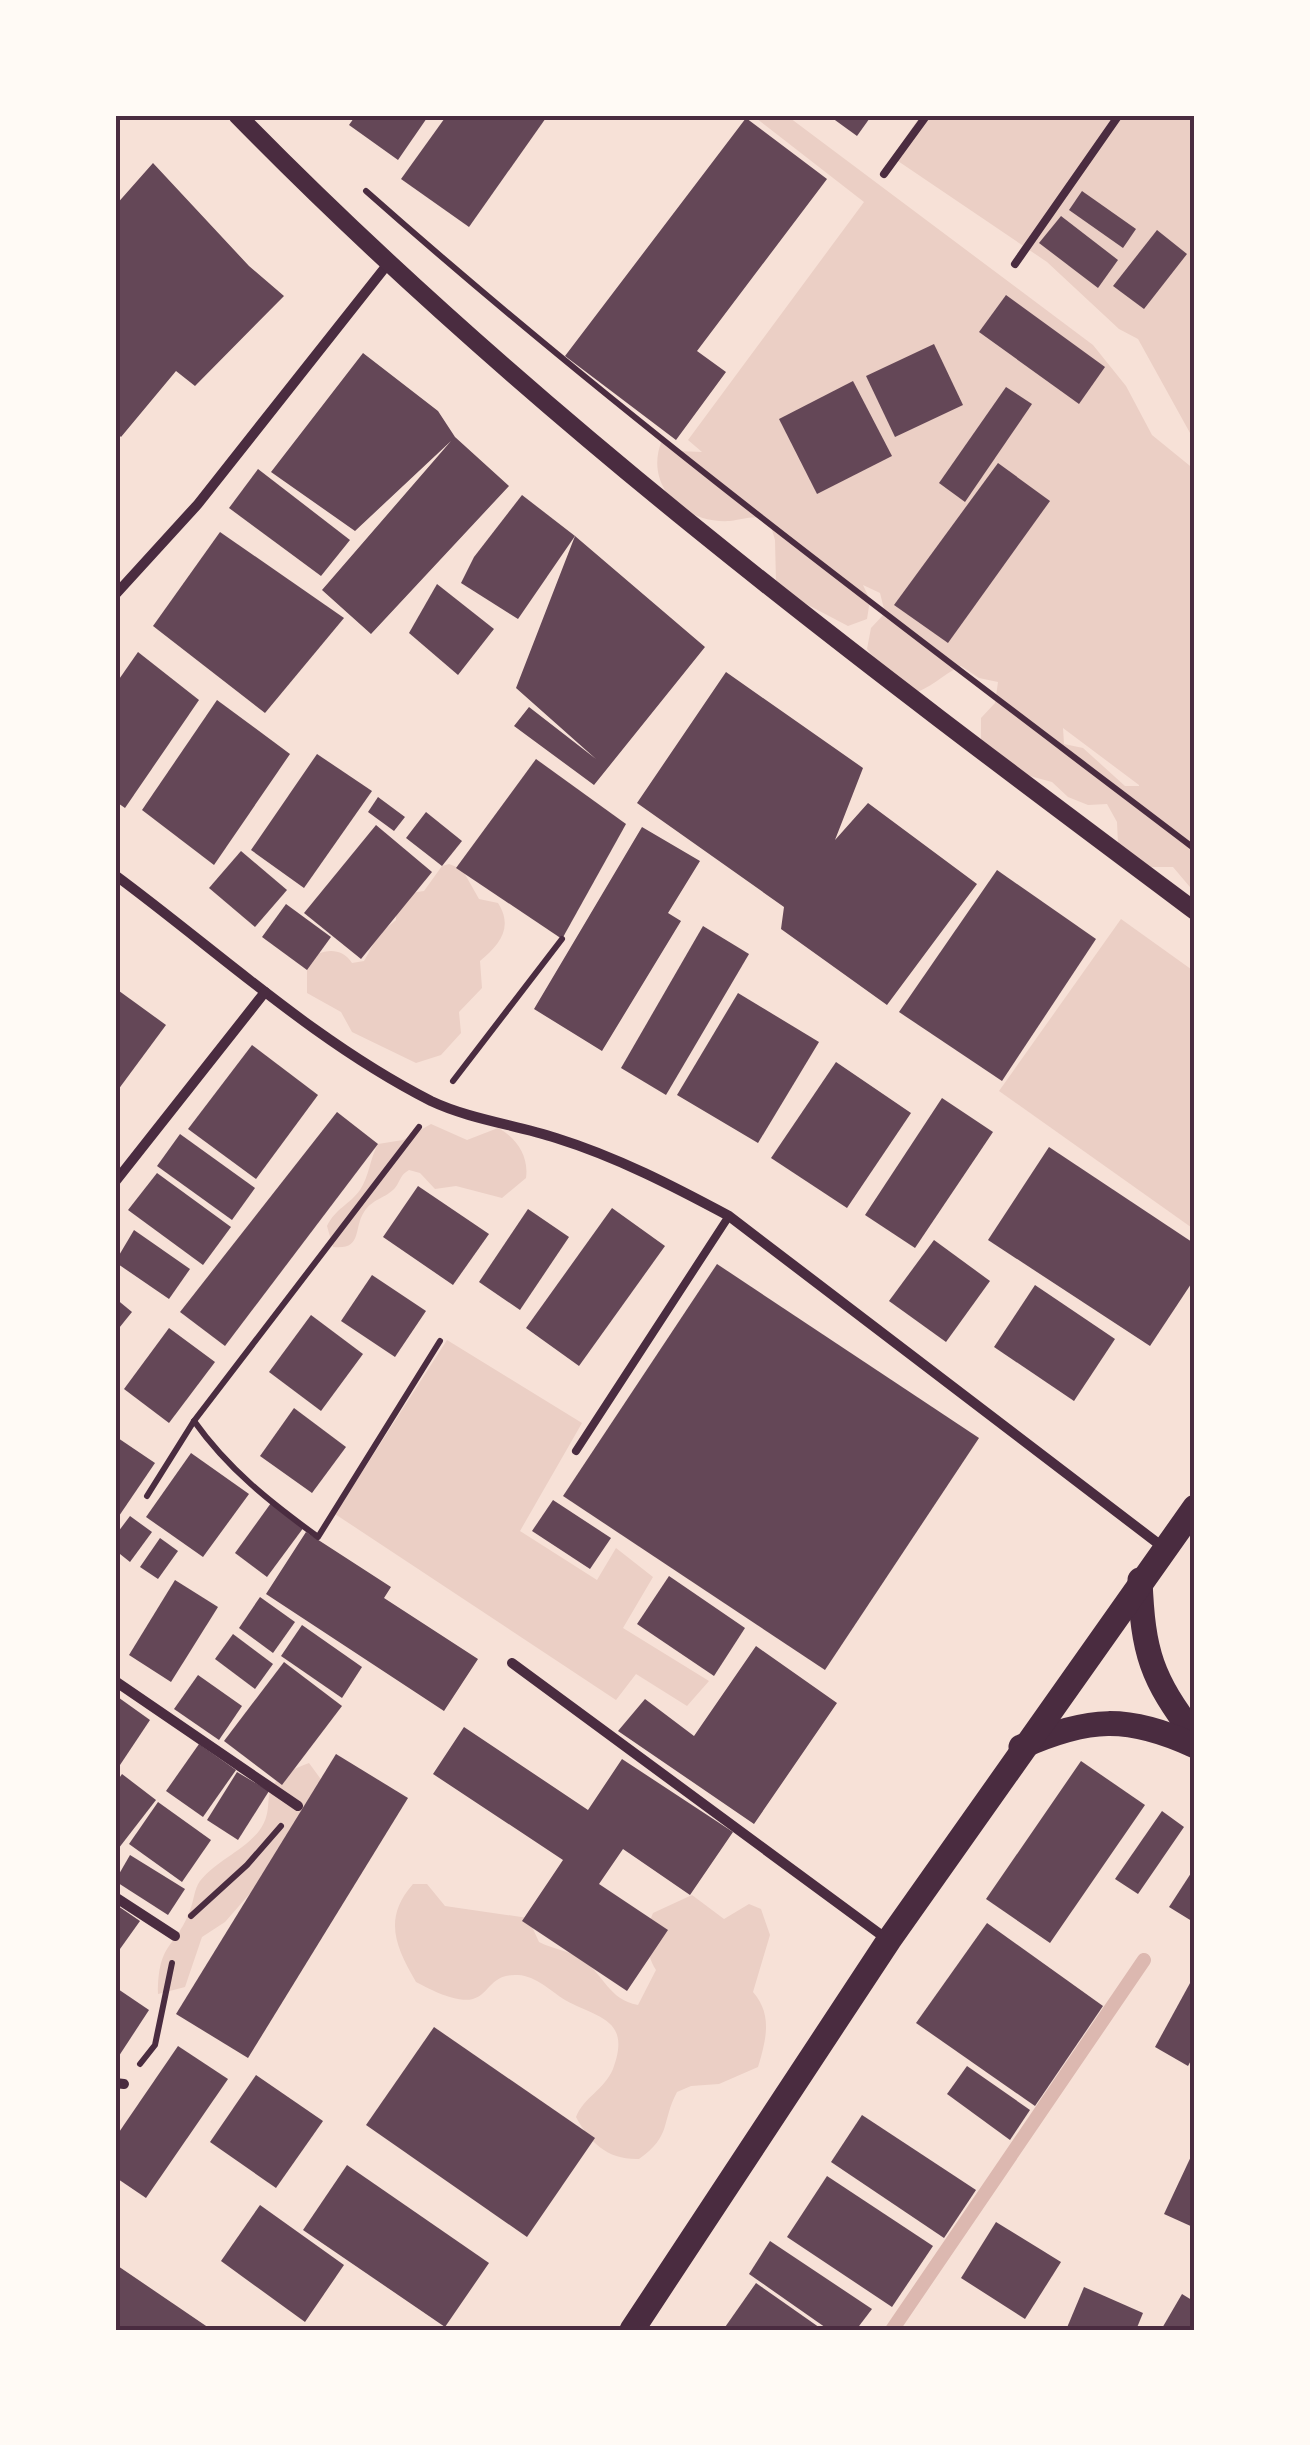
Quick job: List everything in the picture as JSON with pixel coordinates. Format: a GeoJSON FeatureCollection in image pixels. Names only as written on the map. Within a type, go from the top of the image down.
{"type":"FeatureCollection","features":[{"type":"Feature","properties":{"kind":"main road"},"geometry":{"type":"LineString","coordinates":[[632,2330],[1021,1747],[1195,1507]]}},
{"type":"Feature","properties":{"kind":"main road"},"geometry":{"type":"LineString","coordinates":[[1140,1580],[1142,1638],[1161,1691],[1195,1736]]}},
{"type":"Feature","properties":{"kind":"main road"},"geometry":{"type":"LineString","coordinates":[[1021,1747],[1064,1728],[1110,1722],[1156,1728],[1195,1746]]}},
{"type":"Feature","properties":{"kind":"street"},"geometry":{"type":"LineString","coordinates":[[237,115],[387,265],[471,342],[862,662],[1195,911]]}},
{"type":"Feature","properties":{"kind":"street"},"geometry":{"type":"LineString","coordinates":[[115,594],[198,504],[387,265]]}},
{"type":"Feature","properties":{"kind":"street"},"geometry":{"type":"LineString","coordinates":[[115,875],[326,1038],[436,1104],[559,1139],[652,1174],[730,1216],[1164,1548]]}},
{"type":"Feature","properties":{"kind":"street"},"geometry":{"type":"LineString","coordinates":[[115,1182],[265,992]]}},
{"type":"Feature","properties":{"kind":"street"},"geometry":{"type":"LineString","coordinates":[[512,1663],[889,1940]]}},
{"type":"Feature","properties":{"kind":"street"},"geometry":{"type":"LineString","coordinates":[[115,1682],[298,1806]]}},
{"type":"Feature","properties":{"kind":"street"},"geometry":{"type":"LineString","coordinates":[[115,1898],[176,1936]]}},
{"type":"Feature","properties":{"kind":"lane"},"geometry":{"type":"LineString","coordinates":[[884,174],[927,115]]}},
{"type":"Feature","properties":{"kind":"lane"},"geometry":{"type":"LineString","coordinates":[[1015,264],[1119,115]]}},
{"type":"Feature","properties":{"kind":"lane"},"geometry":{"type":"LineString","coordinates":[[576,1451],[730,1216]]}},
{"type":"Feature","properties":{"kind":"path"},"geometry":{"type":"LineString","coordinates":[[362,188],[496,306],[885,613],[1195,849]]}},
{"type":"Feature","properties":{"kind":"path"},"geometry":{"type":"LineString","coordinates":[[147,1496],[194,1420],[562,939]]}},
{"type":"Feature","properties":{"kind":"path"},"geometry":{"type":"LineString","coordinates":[[194,1420],[219,1456],[257,1492],[318,1537],[440,1341]]}},
{"type":"Feature","properties":{"kind":"shaded area"},"geometry":{"type":"Polygon","coordinates":[[[752,115],[786,115],[1093,345],[1126,386],[1152,435],[1195,470],[1195,893],[1173,867],[1150,867],[1118,844],[1117,822],[1107,804],[1088,805],[1068,797],[1052,782],[1011,771],[981,739],[981,718],[995,703],[998,682],[979,678],[961,666],[912,694],[894,684],[867,649],[871,628],[885,613],[880,593],[863,585],[870,600],[867,619],[848,626],[791,596],[776,582],[775,540],[769,520],[730,521],[697,516],[683,509],[663,487],[658,472],[662,440],[678,451],[702,452],[688,440],[864,202],[752,115]],[[1063,728],[1064,744],[1083,748],[1125,786],[1139,785],[1063,728]]]}},
{"type":"Feature","properties":{"kind":"shaded area"},"geometry":{"type":"Polygon","coordinates":[[[921,115],[1195,115],[1195,442],[1138,339],[1119,329],[1047,262],[892,157],[921,115]]]}},
{"type":"Feature","properties":{"kind":"shaded area"},"geometry":{"type":"Polygon","coordinates":[[[449,864],[462,869],[479,899],[498,903],[504,928],[493,949],[480,961],[482,988],[459,1012],[461,1033],[441,1055],[416,1063],[352,1032],[341,1012],[307,993],[307,961],[331,951],[352,963],[364,961],[379,934],[396,920],[396,913],[410,893],[424,891],[442,866],[449,864]]]}},
{"type":"Feature","properties":{"kind":"shaded area"},"geometry":{"type":"Polygon","coordinates":[[[1121,919],[1195,972],[1195,1230],[999,1091],[1121,919]]]}},
{"type":"Feature","properties":{"kind":"shaded area"},"geometry":{"type":"Polygon","coordinates":[[[431,1124],[467,1140],[498,1128],[520,1149],[526,1163],[526,1178],[502,1198],[456,1186],[435,1189],[420,1173],[409,1170],[395,1188],[367,1208],[353,1242],[333,1247],[327,1226],[360,1190],[378,1144],[403,1140],[431,1124]]]}},
{"type":"Feature","properties":{"kind":"shaded area"},"geometry":{"type":"Polygon","coordinates":[[[447,1340],[582,1423],[520,1531],[597,1580],[616,1548],[653,1577],[623,1628],[709,1681],[687,1706],[636,1674],[616,1700],[335,1514],[447,1340]]]}},
{"type":"Feature","properties":{"kind":"shaded area"},"geometry":{"type":"Polygon","coordinates":[[[309,1763],[328,1789],[260,1882],[225,1922],[202,1937],[185,1987],[158,1994],[164,1954],[185,1923],[200,1881],[259,1831],[268,1811],[269,1794],[279,1779],[309,1763]]]}},
{"type":"Feature","properties":{"kind":"shaded area"},"geometry":{"type":"Polygon","coordinates":[[[413,1884],[427,1884],[445,1906],[528,1918],[539,1942],[583,1960],[620,1998],[638,2005],[656,1970],[647,1942],[653,1913],[692,1895],[724,1919],[749,1904],[761,1909],[770,1935],[753,1992],[765,2019],[758,2067],[719,2084],[691,2086],[677,2092],[661,2136],[639,2159],[609,2153],[587,2135],[576,2117],[613,2069],[618,2052],[615,2030],[599,2016],[525,1976],[504,1976],[473,1999],[442,1994],[416,1982],[395,1932],[398,1909],[413,1884]]]}},
{"type":"Feature","properties":{"kind":"building"},"geometry":{"type":"Polygon","coordinates":[[[356,115],[429,115],[398,160],[349,125],[356,115]]]}},
{"type":"Feature","properties":{"kind":"building"},"geometry":{"type":"Polygon","coordinates":[[[447,115],[548,115],[469,227],[401,179],[447,115]]]}},
{"type":"Feature","properties":{"kind":"building"},"geometry":{"type":"Polygon","coordinates":[[[828,115],[872,115],[857,136],[828,115]]]}},
{"type":"Feature","properties":{"kind":"building"},"geometry":{"type":"Polygon","coordinates":[[[746,118],[827,179],[697,351],[726,372],[676,440],[565,356],[746,118]]]}},
{"type":"Feature","properties":{"kind":"building"},"geometry":{"type":"Polygon","coordinates":[[[153,163],[249,266],[284,296],[195,386],[176,371],[121,437],[115,431],[115,206],[153,163]]]}},
{"type":"Feature","properties":{"kind":"building"},"geometry":{"type":"Polygon","coordinates":[[[1082,191],[1136,229],[1123,248],[1069,210],[1082,191]]]}},
{"type":"Feature","properties":{"kind":"building"},"geometry":{"type":"Polygon","coordinates":[[[1061,216],[1118,260],[1098,288],[1039,243],[1061,216]]]}},
{"type":"Feature","properties":{"kind":"building"},"geometry":{"type":"Polygon","coordinates":[[[1157,230],[1187,254],[1144,309],[1113,286],[1157,230]]]}},
{"type":"Feature","properties":{"kind":"building"},"geometry":{"type":"Polygon","coordinates":[[[1006,295],[1105,367],[1079,404],[979,332],[1006,295]]]}},
{"type":"Feature","properties":{"kind":"building"},"geometry":{"type":"Polygon","coordinates":[[[934,344],[963,405],[895,437],[866,376],[934,344]]]}},
{"type":"Feature","properties":{"kind":"building"},"geometry":{"type":"Polygon","coordinates":[[[363,353],[438,411],[455,437],[509,486],[371,634],[322,590],[451,441],[355,531],[271,472],[363,353]]]}},
{"type":"Feature","properties":{"kind":"building"},"geometry":{"type":"Polygon","coordinates":[[[853,381],[892,456],[817,494],[779,419],[853,381]]]}},
{"type":"Feature","properties":{"kind":"building"},"geometry":{"type":"Polygon","coordinates":[[[1006,387],[1032,404],[965,502],[939,483],[1006,387]]]}},
{"type":"Feature","properties":{"kind":"building"},"geometry":{"type":"Polygon","coordinates":[[[998,463],[1050,501],[948,643],[894,605],[998,463]]]}},
{"type":"Feature","properties":{"kind":"building"},"geometry":{"type":"Polygon","coordinates":[[[258,469],[350,540],[321,576],[229,508],[258,469]]]}},
{"type":"Feature","properties":{"kind":"building"},"geometry":{"type":"Polygon","coordinates":[[[522,495],[575,536],[518,619],[461,583],[474,557],[522,495]]]}},
{"type":"Feature","properties":{"kind":"building"},"geometry":{"type":"Polygon","coordinates":[[[220,532],[344,618],[265,713],[153,626],[220,532]]]}},
{"type":"Feature","properties":{"kind":"building"},"geometry":{"type":"Polygon","coordinates":[[[575,536],[705,647],[594,785],[514,726],[529,707],[596,759],[516,688],[575,536]]]}},
{"type":"Feature","properties":{"kind":"building"},"geometry":{"type":"Polygon","coordinates":[[[437,584],[494,629],[458,675],[409,633],[437,584]]]}},
{"type":"Feature","properties":{"kind":"building"},"geometry":{"type":"Polygon","coordinates":[[[138,652],[199,700],[125,808],[115,801],[115,685],[138,652]]]}},
{"type":"Feature","properties":{"kind":"building"},"geometry":{"type":"Polygon","coordinates":[[[726,672],[863,768],[835,840],[868,803],[977,884],[887,1005],[781,929],[784,907],[637,803],[726,672]]]}},
{"type":"Feature","properties":{"kind":"building"},"geometry":{"type":"Polygon","coordinates":[[[217,700],[290,754],[214,865],[142,810],[217,700]]]}},
{"type":"Feature","properties":{"kind":"building"},"geometry":{"type":"Polygon","coordinates":[[[317,754],[372,791],[304,888],[251,850],[317,754]]]}},
{"type":"Feature","properties":{"kind":"building"},"geometry":{"type":"Polygon","coordinates":[[[536,759],[626,824],[562,939],[456,868],[536,759]]]}},
{"type":"Feature","properties":{"kind":"building"},"geometry":{"type":"Polygon","coordinates":[[[378,797],[405,817],[394,831],[368,812],[378,797]]]}},
{"type":"Feature","properties":{"kind":"building"},"geometry":{"type":"Polygon","coordinates":[[[426,812],[462,841],[442,866],[406,838],[426,812]]]}},
{"type":"Feature","properties":{"kind":"building"},"geometry":{"type":"Polygon","coordinates":[[[376,825],[432,872],[361,959],[304,913],[376,825]]]}},
{"type":"Feature","properties":{"kind":"building"},"geometry":{"type":"Polygon","coordinates":[[[642,827],[700,861],[668,913],[681,921],[602,1051],[534,1009],[642,827]]]}},
{"type":"Feature","properties":{"kind":"building"},"geometry":{"type":"Polygon","coordinates":[[[241,851],[287,890],[255,927],[209,888],[241,851]]]}},
{"type":"Feature","properties":{"kind":"building"},"geometry":{"type":"Polygon","coordinates":[[[997,870],[1096,939],[1002,1081],[899,1012],[997,870]]]}},
{"type":"Feature","properties":{"kind":"building"},"geometry":{"type":"Polygon","coordinates":[[[286,904],[331,937],[307,970],[262,937],[286,904]]]}},
{"type":"Feature","properties":{"kind":"building"},"geometry":{"type":"Polygon","coordinates":[[[703,926],[749,954],[666,1095],[621,1068],[703,926]]]}},
{"type":"Feature","properties":{"kind":"building"},"geometry":{"type":"Polygon","coordinates":[[[115,988],[166,1025],[115,1094],[115,988]]]}},
{"type":"Feature","properties":{"kind":"building"},"geometry":{"type":"Polygon","coordinates":[[[738,993],[819,1042],[758,1143],[677,1095],[738,993]]]}},
{"type":"Feature","properties":{"kind":"building"},"geometry":{"type":"Polygon","coordinates":[[[252,1045],[318,1095],[256,1179],[188,1129],[252,1045]]]}},
{"type":"Feature","properties":{"kind":"building"},"geometry":{"type":"Polygon","coordinates":[[[836,1062],[911,1113],[847,1208],[771,1158],[836,1062]]]}},
{"type":"Feature","properties":{"kind":"building"},"geometry":{"type":"Polygon","coordinates":[[[942,1098],[993,1132],[915,1248],[865,1215],[942,1098]]]}},
{"type":"Feature","properties":{"kind":"building"},"geometry":{"type":"Polygon","coordinates":[[[337,1112],[378,1144],[225,1346],[180,1312],[337,1112]]]}},
{"type":"Feature","properties":{"kind":"building"},"geometry":{"type":"Polygon","coordinates":[[[180,1134],[255,1188],[232,1220],[157,1166],[180,1134]]]}},
{"type":"Feature","properties":{"kind":"building"},"geometry":{"type":"Polygon","coordinates":[[[1049,1147],[1195,1244],[1195,1278],[1150,1346],[988,1240],[1049,1147]]]}},
{"type":"Feature","properties":{"kind":"building"},"geometry":{"type":"Polygon","coordinates":[[[157,1173],[231,1227],[203,1265],[128,1210],[157,1173]]]}},
{"type":"Feature","properties":{"kind":"building"},"geometry":{"type":"Polygon","coordinates":[[[418,1186],[489,1234],[453,1285],[383,1237],[418,1186]]]}},
{"type":"Feature","properties":{"kind":"building"},"geometry":{"type":"Polygon","coordinates":[[[612,1208],[665,1246],[579,1366],[526,1328],[612,1208]]]}},
{"type":"Feature","properties":{"kind":"building"},"geometry":{"type":"Polygon","coordinates":[[[528,1209],[569,1237],[520,1310],[479,1282],[528,1209]]]}},
{"type":"Feature","properties":{"kind":"building"},"geometry":{"type":"Polygon","coordinates":[[[134,1230],[190,1269],[169,1299],[115,1262],[134,1230]]]}},
{"type":"Feature","properties":{"kind":"building"},"geometry":{"type":"Polygon","coordinates":[[[934,1240],[990,1281],[946,1342],[889,1301],[934,1240]]]}},
{"type":"Feature","properties":{"kind":"building"},"geometry":{"type":"Polygon","coordinates":[[[717,1264],[979,1438],[825,1670],[563,1496],[717,1264]]]}},
{"type":"Feature","properties":{"kind":"building"},"geometry":{"type":"Polygon","coordinates":[[[372,1275],[426,1311],[395,1357],[341,1321],[372,1275]]]}},
{"type":"Feature","properties":{"kind":"building"},"geometry":{"type":"Polygon","coordinates":[[[1035,1285],[1115,1339],[1074,1401],[994,1347],[1035,1285]]]}},
{"type":"Feature","properties":{"kind":"building"},"geometry":{"type":"Polygon","coordinates":[[[115,1298],[132,1312],[115,1333],[115,1298]]]}},
{"type":"Feature","properties":{"kind":"building"},"geometry":{"type":"Polygon","coordinates":[[[311,1315],[363,1354],[321,1411],[269,1372],[311,1315]]]}},
{"type":"Feature","properties":{"kind":"building"},"geometry":{"type":"Polygon","coordinates":[[[169,1328],[215,1362],[169,1423],[124,1389],[169,1328]]]}},
{"type":"Feature","properties":{"kind":"building"},"geometry":{"type":"Polygon","coordinates":[[[294,1408],[346,1447],[312,1493],[260,1456],[294,1408]]]}},
{"type":"Feature","properties":{"kind":"building"},"geometry":{"type":"Polygon","coordinates":[[[115,1436],[155,1463],[119,1516],[115,1513],[115,1436]]]}},
{"type":"Feature","properties":{"kind":"building"},"geometry":{"type":"Polygon","coordinates":[[[191,1453],[249,1494],[203,1557],[146,1517],[191,1453]]]}},
{"type":"Feature","properties":{"kind":"building"},"geometry":{"type":"Polygon","coordinates":[[[553,1500],[611,1538],[590,1569],[532,1531],[553,1500]]]}},
{"type":"Feature","properties":{"kind":"building"},"geometry":{"type":"Polygon","coordinates":[[[271,1503],[304,1527],[267,1577],[235,1553],[271,1503]]]}},
{"type":"Feature","properties":{"kind":"building"},"geometry":{"type":"Polygon","coordinates":[[[130,1516],[152,1532],[130,1562],[115,1550],[115,1536],[130,1516]]]}},
{"type":"Feature","properties":{"kind":"building"},"geometry":{"type":"Polygon","coordinates":[[[306,1532],[391,1587],[384,1598],[478,1659],[444,1711],[266,1594],[306,1532]]]}},
{"type":"Feature","properties":{"kind":"building"},"geometry":{"type":"Polygon","coordinates":[[[160,1538],[178,1551],[158,1579],[140,1567],[160,1538]]]}},
{"type":"Feature","properties":{"kind":"building"},"geometry":{"type":"Polygon","coordinates":[[[669,1576],[745,1628],[714,1676],[637,1624],[669,1576]]]}},
{"type":"Feature","properties":{"kind":"building"},"geometry":{"type":"Polygon","coordinates":[[[175,1580],[218,1607],[171,1682],[129,1655],[175,1580]]]}},
{"type":"Feature","properties":{"kind":"building"},"geometry":{"type":"Polygon","coordinates":[[[260,1597],[295,1622],[273,1653],[239,1628],[260,1597]]]}},
{"type":"Feature","properties":{"kind":"building"},"geometry":{"type":"Polygon","coordinates":[[[302,1625],[362,1667],[342,1698],[281,1656],[302,1625]]]}},
{"type":"Feature","properties":{"kind":"building"},"geometry":{"type":"Polygon","coordinates":[[[233,1634],[273,1664],[255,1689],[215,1659],[233,1634]]]}},
{"type":"Feature","properties":{"kind":"building"},"geometry":{"type":"Polygon","coordinates":[[[756,1646],[837,1703],[754,1824],[618,1731],[645,1699],[694,1736],[756,1646]]]}},
{"type":"Feature","properties":{"kind":"building"},"geometry":{"type":"Polygon","coordinates":[[[284,1662],[342,1706],[282,1785],[224,1741],[284,1662]]]}},
{"type":"Feature","properties":{"kind":"building"},"geometry":{"type":"Polygon","coordinates":[[[198,1675],[242,1706],[219,1740],[174,1709],[198,1675]]]}},
{"type":"Feature","properties":{"kind":"building"},"geometry":{"type":"Polygon","coordinates":[[[115,1695],[150,1720],[118,1768],[115,1766],[115,1695]]]}},
{"type":"Feature","properties":{"kind":"building"},"geometry":{"type":"Polygon","coordinates":[[[464,1727],[588,1810],[622,1759],[733,1832],[690,1895],[623,1849],[599,1884],[668,1930],[627,1991],[522,1921],[563,1860],[433,1774],[464,1727]]]}},
{"type":"Feature","properties":{"kind":"building"},"geometry":{"type":"Polygon","coordinates":[[[199,1744],[236,1770],[203,1817],[166,1791],[199,1744]]]}},
{"type":"Feature","properties":{"kind":"building"},"geometry":{"type":"Polygon","coordinates":[[[336,1754],[408,1798],[248,2058],[176,2014],[336,1754]]]}},
{"type":"Feature","properties":{"kind":"building"},"geometry":{"type":"Polygon","coordinates":[[[1081,1761],[1145,1805],[1050,1943],[986,1899],[1081,1761]]]}},
{"type":"Feature","properties":{"kind":"building"},"geometry":{"type":"Polygon","coordinates":[[[237,1772],[269,1791],[238,1840],[207,1820],[237,1772]]]}},
{"type":"Feature","properties":{"kind":"building"},"geometry":{"type":"Polygon","coordinates":[[[122,1774],[156,1800],[115,1853],[115,1784],[122,1774]]]}},
{"type":"Feature","properties":{"kind":"building"},"geometry":{"type":"Polygon","coordinates":[[[158,1802],[211,1840],[182,1882],[129,1844],[158,1802]]]}},
{"type":"Feature","properties":{"kind":"building"},"geometry":{"type":"Polygon","coordinates":[[[1162,1811],[1184,1827],[1138,1894],[1115,1879],[1162,1811]]]}},
{"type":"Feature","properties":{"kind":"building"},"geometry":{"type":"Polygon","coordinates":[[[130,1855],[185,1889],[168,1915],[115,1881],[130,1855]]]}},
{"type":"Feature","properties":{"kind":"building"},"geometry":{"type":"Polygon","coordinates":[[[1195,1867],[1195,1923],[1169,1907],[1195,1867]]]}},
{"type":"Feature","properties":{"kind":"building"},"geometry":{"type":"Polygon","coordinates":[[[115,1904],[140,1921],[115,1956],[115,1904]]]}},
{"type":"Feature","properties":{"kind":"building"},"geometry":{"type":"Polygon","coordinates":[[[987,1923],[1103,2006],[1035,2106],[916,2023],[987,1923]]]}},
{"type":"Feature","properties":{"kind":"building"},"geometry":{"type":"Polygon","coordinates":[[[1195,1974],[1195,2053],[1188,2066],[1155,2047],[1195,1974]]]}},
{"type":"Feature","properties":{"kind":"building"},"geometry":{"type":"Polygon","coordinates":[[[115,1987],[149,2010],[115,2062],[115,1987]]]}},
{"type":"Feature","properties":{"kind":"building"},"geometry":{"type":"Polygon","coordinates":[[[434,2027],[595,2138],[527,2237],[366,2125],[434,2027]]]}},
{"type":"Feature","properties":{"kind":"building"},"geometry":{"type":"Polygon","coordinates":[[[178,2046],[228,2079],[146,2198],[115,2177],[115,2138],[178,2046]]]}},
{"type":"Feature","properties":{"kind":"building"},"geometry":{"type":"Polygon","coordinates":[[[967,2066],[1030,2110],[1010,2140],[947,2094],[967,2066]]]}},
{"type":"Feature","properties":{"kind":"building"},"geometry":{"type":"Polygon","coordinates":[[[256,2075],[323,2121],[276,2188],[210,2142],[256,2075]]]}},
{"type":"Feature","properties":{"kind":"building"},"geometry":{"type":"Polygon","coordinates":[[[862,2115],[976,2190],[944,2238],[831,2162],[862,2115]]]}},
{"type":"Feature","properties":{"kind":"building"},"geometry":{"type":"Polygon","coordinates":[[[1195,2148],[1195,2228],[1164,2214],[1195,2148]]]}},
{"type":"Feature","properties":{"kind":"building"},"geometry":{"type":"Polygon","coordinates":[[[347,2165],[489,2263],[445,2327],[303,2230],[347,2165]]]}},
{"type":"Feature","properties":{"kind":"building"},"geometry":{"type":"Polygon","coordinates":[[[827,2176],[933,2246],[892,2307],[787,2237],[827,2176]]]}},
{"type":"Feature","properties":{"kind":"building"},"geometry":{"type":"Polygon","coordinates":[[[260,2205],[344,2265],[305,2322],[221,2261],[260,2205]]]}},
{"type":"Feature","properties":{"kind":"building"},"geometry":{"type":"Polygon","coordinates":[[[996,2222],[1061,2262],[1025,2319],[961,2278],[996,2222]]]}},
{"type":"Feature","properties":{"kind":"building"},"geometry":{"type":"Polygon","coordinates":[[[770,2241],[872,2309],[856,2330],[829,2330],[749,2274],[770,2241]]]}},
{"type":"Feature","properties":{"kind":"building"},"geometry":{"type":"Polygon","coordinates":[[[115,2264],[212,2330],[115,2330],[115,2264]]]}},
{"type":"Feature","properties":{"kind":"building"},"geometry":{"type":"Polygon","coordinates":[[[756,2283],[823,2330],[723,2330],[756,2283]]]}},
{"type":"Feature","properties":{"kind":"building"},"geometry":{"type":"Polygon","coordinates":[[[1084,2287],[1143,2313],[1136,2330],[1066,2330],[1084,2287]]]}},
{"type":"Feature","properties":{"kind":"building"},"geometry":{"type":"Polygon","coordinates":[[[1182,2294],[1195,2302],[1195,2330],[1161,2330],[1182,2294]]]}},
{"type":"Feature","properties":{"kind":"waterway"},"geometry":{"type":"LineString","coordinates":[[892,2330],[1144,1960]]}}]}
